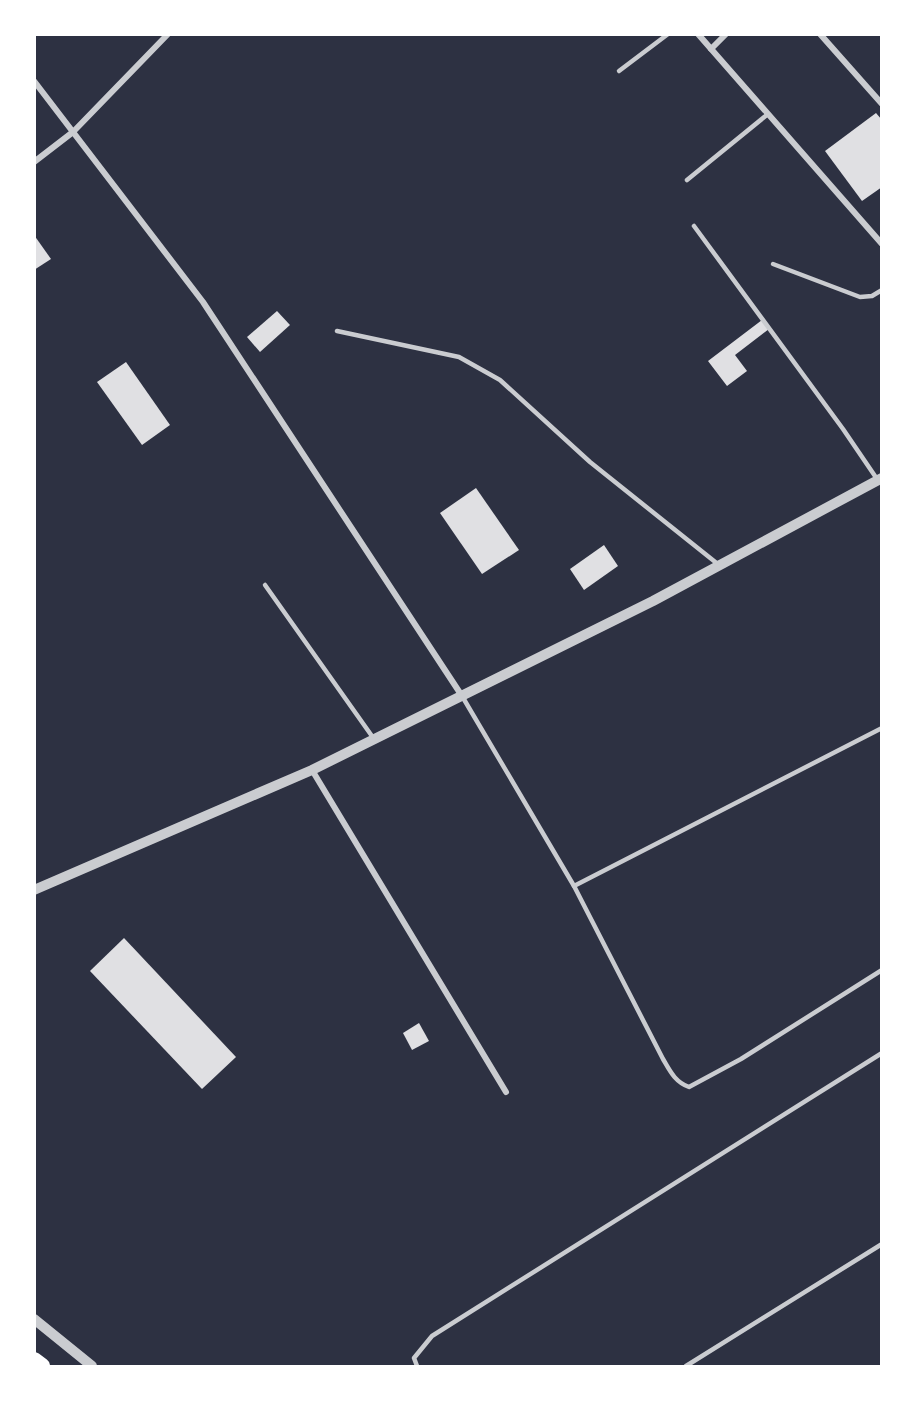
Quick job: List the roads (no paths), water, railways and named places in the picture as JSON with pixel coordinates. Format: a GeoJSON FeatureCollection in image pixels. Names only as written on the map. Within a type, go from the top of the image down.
{"type":"FeatureCollection","features":[{"type":"Feature","properties":{"kind":"highway"},"geometry":{"type":"LineString","coordinates":[[34,1360],[42,1366]]}},
{"type":"Feature","properties":{"kind":"street"},"geometry":{"type":"LineString","coordinates":[[34,162],[73,132],[168,34]]}},
{"type":"Feature","properties":{"kind":"street"},"geometry":{"type":"LineString","coordinates":[[698,34],[882,244]]}},
{"type":"Feature","properties":{"kind":"street"},"geometry":{"type":"LineString","coordinates":[[711,50],[726,34]]}},
{"type":"Feature","properties":{"kind":"street"},"geometry":{"type":"LineString","coordinates":[[820,34],[882,104]]}},
{"type":"Feature","properties":{"kind":"street"},"geometry":{"type":"LineString","coordinates":[[34,81],[203,302],[462,696]]}},
{"type":"Feature","properties":{"kind":"street"},"geometry":{"type":"LineString","coordinates":[[34,890],[312,770],[653,601],[880,479]]}},
{"type":"Feature","properties":{"kind":"street"},"geometry":{"type":"LineString","coordinates":[[312,770],[506,1092]]}},
{"type":"Feature","properties":{"kind":"street"},"geometry":{"type":"LineString","coordinates":[[34,1319],[92,1366]]}},
{"type":"Feature","properties":{"kind":"lane"},"geometry":{"type":"LineString","coordinates":[[619,71],[668,34]]}},
{"type":"Feature","properties":{"kind":"lane"},"geometry":{"type":"LineString","coordinates":[[687,180],[768,114]]}},
{"type":"Feature","properties":{"kind":"lane"},"geometry":{"type":"LineString","coordinates":[[694,226],[880,479]]}},
{"type":"Feature","properties":{"kind":"lane"},"geometry":{"type":"LineString","coordinates":[[773,264],[860,297],[872,296],[882,290]]}},
{"type":"Feature","properties":{"kind":"lane"},"geometry":{"type":"LineString","coordinates":[[338,331],[459,357],[500,380],[590,462],[719,565]]}},
{"type":"Feature","properties":{"kind":"lane"},"geometry":{"type":"LineString","coordinates":[[265,585],[374,739]]}},
{"type":"Feature","properties":{"kind":"lane"},"geometry":{"type":"LineString","coordinates":[[462,696],[574,886],[676,1080],[689,1087],[741,1059],[882,970]]}},
{"type":"Feature","properties":{"kind":"lane"},"geometry":{"type":"LineString","coordinates":[[574,886],[882,728]]}},
{"type":"Feature","properties":{"kind":"lane"},"geometry":{"type":"LineString","coordinates":[[417,1366],[414,1358],[432,1336],[882,1053]]}},
{"type":"Feature","properties":{"kind":"lane"},"geometry":{"type":"LineString","coordinates":[[686,1366],[882,1244]]}}]}
